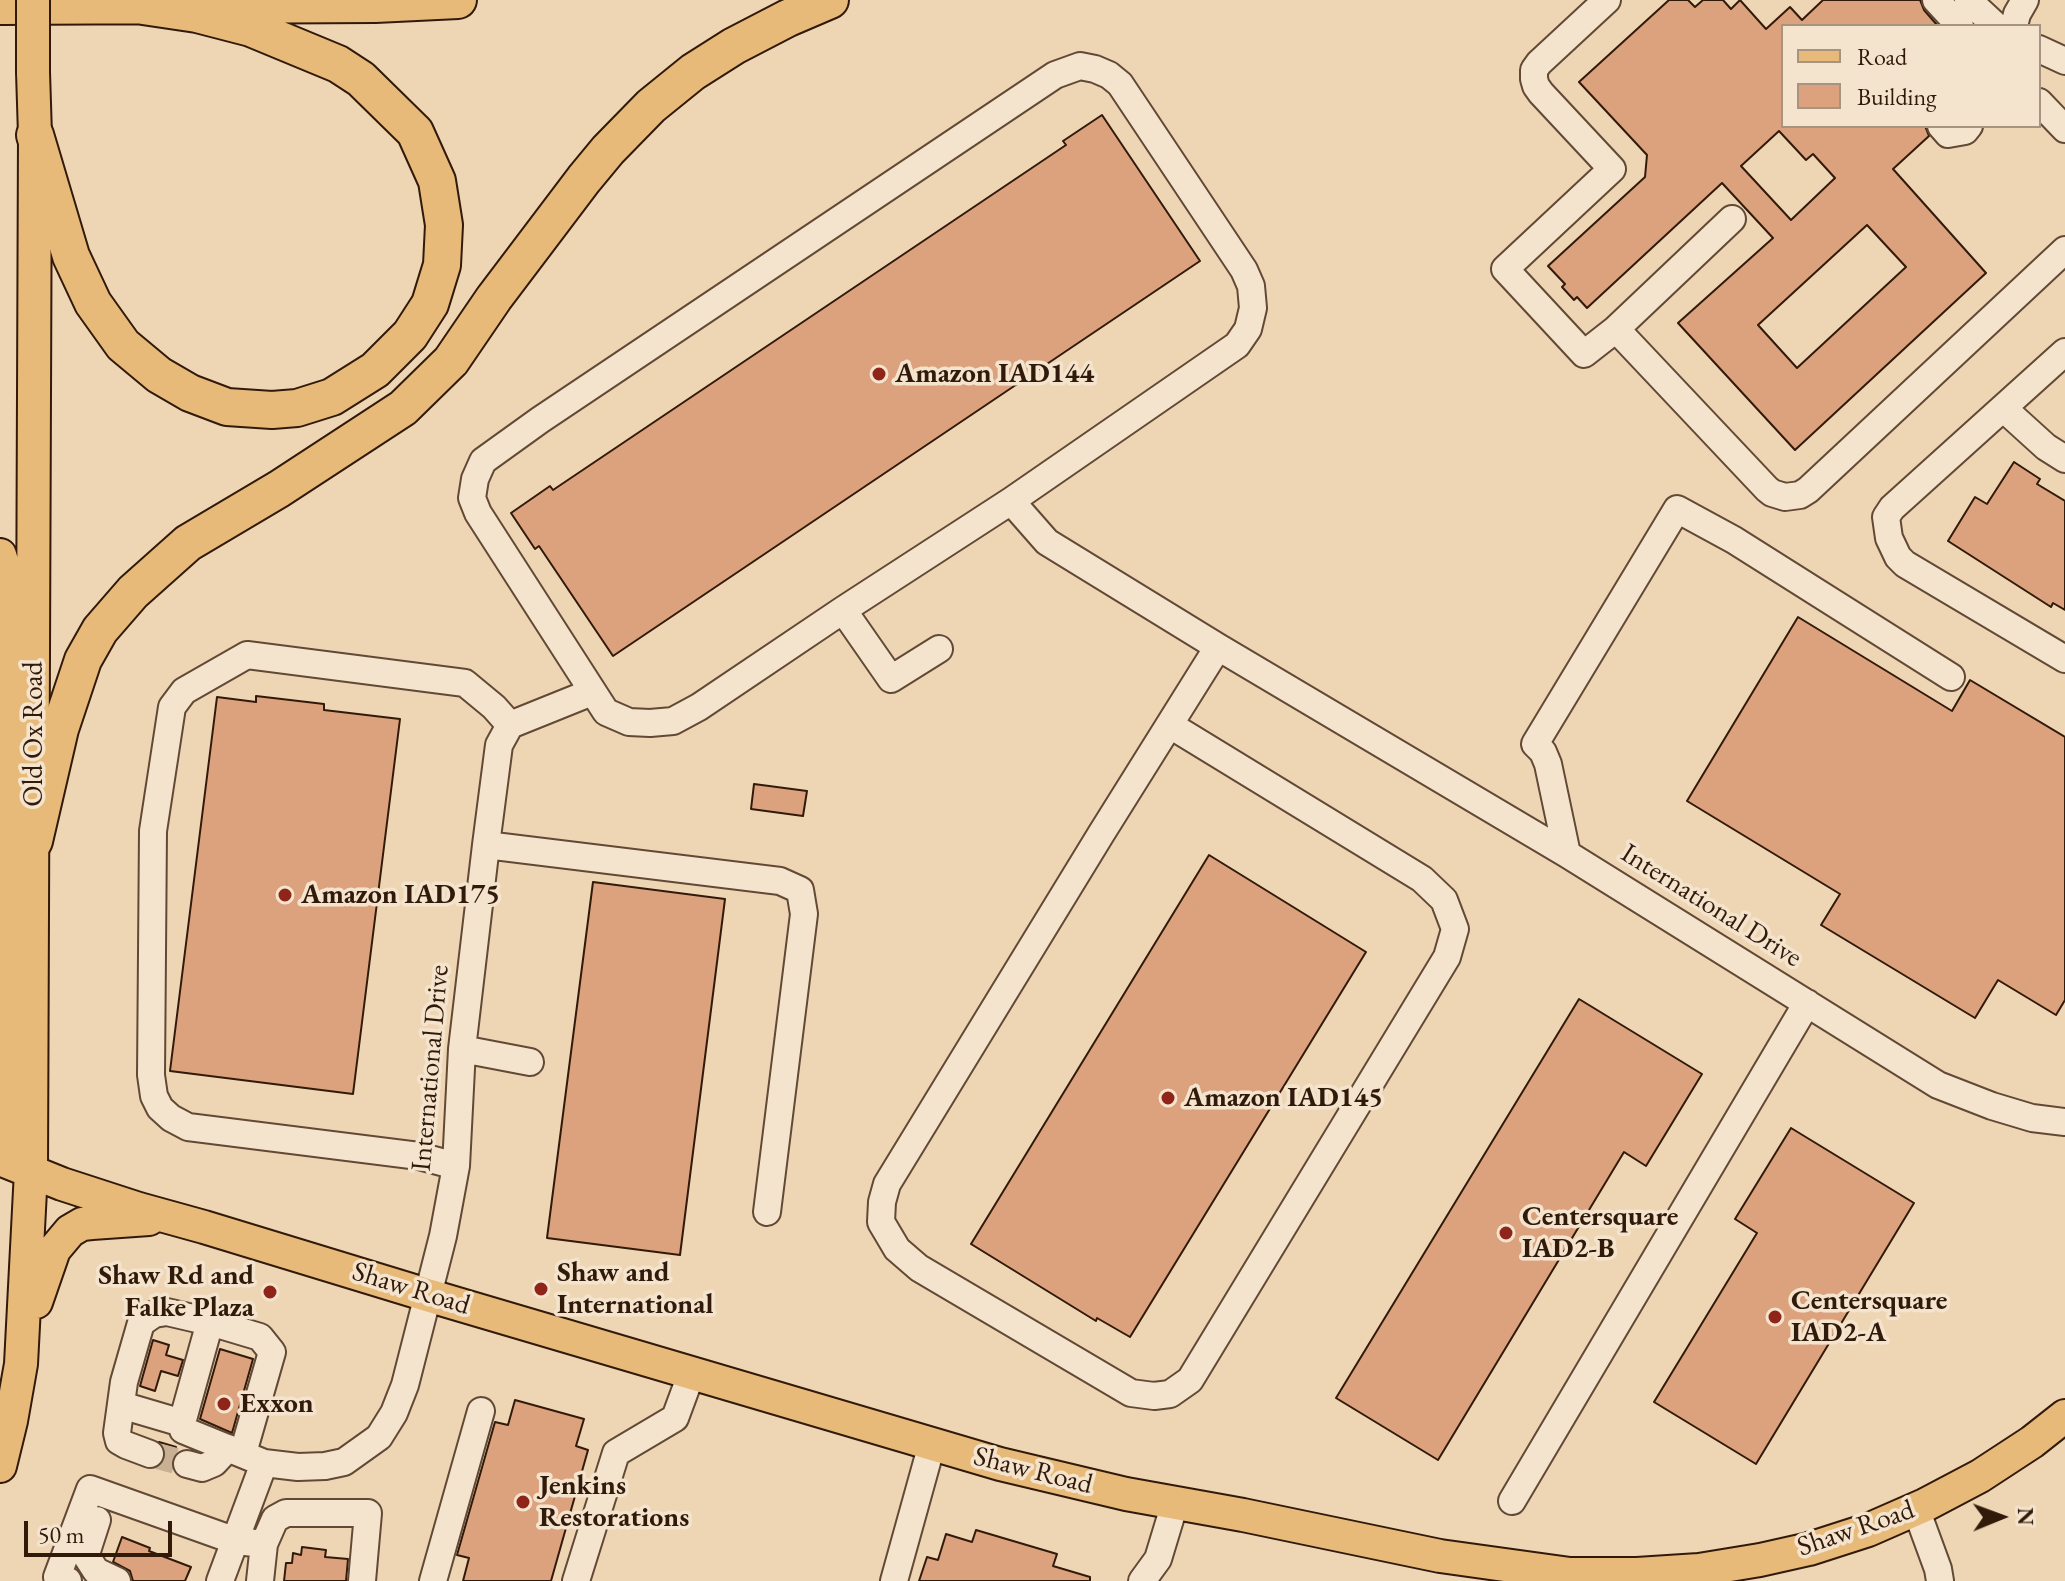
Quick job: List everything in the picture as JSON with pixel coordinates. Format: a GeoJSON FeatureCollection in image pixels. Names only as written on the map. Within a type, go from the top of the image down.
{"type":"FeatureCollection","features":[{"type":"Feature","properties":{"kind":"highway"},"geometry":{"type":"LineString","coordinates":[[0,6],[375,4],[458,0]]}},
{"type":"Feature","properties":{"kind":"highway"},"geometry":{"type":"LineString","coordinates":[[34,841],[60,729],[83,660],[100,630],[133,592],[188,543],[279,489],[403,408],[451,361],[494,298],[584,179],[651,106],[693,72],[734,46],[830,0]]}},
{"type":"Feature","properties":{"kind":"highway"},"geometry":{"type":"LineString","coordinates":[[35,135],[71,256],[93,303],[123,345],[159,375],[190,393],[227,407],[297,408],[332,397],[375,370],[410,335],[430,304],[442,265],[444,225],[437,181],[415,132],[361,79],[338,64],[251,28],[197,14],[143,6]]}},
{"type":"Feature","properties":{"kind":"main road","name":"Old Ox Road"},"geometry":{"type":"LineString","coordinates":[[0,1466],[21,1364],[31,1171],[34,841],[33,0]]}},
{"type":"Feature","properties":{"kind":"main road"},"geometry":{"type":"LineString","coordinates":[[0,555],[12,607],[7,1102],[20,1156],[31,1171]]}},
{"type":"Feature","properties":{"kind":"main road","name":"Shaw Road"},"geometry":{"type":"LineString","coordinates":[[0,1159],[62,1184],[172,1218],[1000,1464],[1126,1494],[1440,1556],[1570,1574],[1699,1570],[1809,1549],[1868,1530],[1980,1476],[2065,1416]]}},
{"type":"Feature","properties":{"kind":"main road"},"geometry":{"type":"LineString","coordinates":[[22,1343],[50,1260],[59,1242],[70,1231],[82,1224],[172,1218]]}},
{"type":"Feature","properties":{"kind":"street"},"geometry":{"type":"LineString","coordinates":[[1607,0],[1539,63],[1534,70],[1534,79],[1541,93],[1612,169],[1505,269],[1584,354],[1616,329],[1732,219]]}},
{"type":"Feature","properties":{"kind":"street"},"geometry":{"type":"LineString","coordinates":[[1936,0],[1976,18]]}},
{"type":"Feature","properties":{"kind":"street"},"geometry":{"type":"LineString","coordinates":[[2014,24],[2025,0]]}},
{"type":"Feature","properties":{"kind":"street"},"geometry":{"type":"LineString","coordinates":[[2041,50],[2065,61]]}},
{"type":"Feature","properties":{"kind":"street"},"geometry":{"type":"LineString","coordinates":[[1080,66],[1109,75],[1120,84],[1244,270],[1251,286],[1253,308],[1248,329],[1237,345],[1011,501],[699,707],[673,721],[629,722],[606,712],[478,513],[472,498],[475,479],[483,461],[540,420],[1055,75],[1080,66]]}},
{"type":"Feature","properties":{"kind":"street"},"geometry":{"type":"LineString","coordinates":[[2041,104],[2065,129]]}},
{"type":"Feature","properties":{"kind":"street"},"geometry":{"type":"LineString","coordinates":[[1943,128],[1948,134],[1967,128]]}},
{"type":"Feature","properties":{"kind":"street"},"geometry":{"type":"LineString","coordinates":[[1616,329],[1767,489],[1779,496],[1800,495],[2065,250]]}},
{"type":"Feature","properties":{"kind":"street"},"geometry":{"type":"LineString","coordinates":[[2064,355],[1892,508],[1886,517],[1889,538],[1905,564],[2065,659]]}},
{"type":"Feature","properties":{"kind":"street"},"geometry":{"type":"LineString","coordinates":[[2003,408],[2046,447],[2065,459]]}},
{"type":"Feature","properties":{"kind":"street","name":"International Drive"},"geometry":{"type":"LineString","coordinates":[[1011,501],[1047,542],[1567,854],[1938,1085],[2032,1118],[2065,1122]]}},
{"type":"Feature","properties":{"kind":"street"},"geometry":{"type":"LineString","coordinates":[[1567,854],[1548,764],[1535,744],[1677,509],[1734,540],[1951,677]]}},
{"type":"Feature","properties":{"kind":"street"},"geometry":{"type":"LineString","coordinates":[[843,610],[891,679],[939,649]]}},
{"type":"Feature","properties":{"kind":"street"},"geometry":{"type":"LineString","coordinates":[[1170,725],[1422,879],[1444,900],[1455,929],[1447,957],[1190,1380],[1170,1394],[1154,1396],[1131,1393],[919,1268],[897,1249],[881,1222],[887,1184],[1218,647]]}},
{"type":"Feature","properties":{"kind":"street"},"geometry":{"type":"LineString","coordinates":[[456,1166],[419,1156],[188,1127],[160,1108],[154,1096],[151,1075],[153,831],[172,707],[184,691],[247,655],[465,683],[510,725],[592,692]]}},
{"type":"Feature","properties":{"kind":"street","name":"International Drive"},"geometry":{"type":"LineString","coordinates":[[121,1405],[182,1423],[183,1430],[192,1435],[245,1455],[298,1467],[344,1462],[379,1437],[394,1413],[405,1385],[443,1236],[456,1166],[462,1049],[486,845],[499,745],[510,725]]}},
{"type":"Feature","properties":{"kind":"street"},"geometry":{"type":"LineString","coordinates":[[486,845],[780,881],[800,890],[804,914],[767,1212]]}},
{"type":"Feature","properties":{"kind":"street"},"geometry":{"type":"LineString","coordinates":[[1512,1501],[1807,1003]]}},
{"type":"Feature","properties":{"kind":"street"},"geometry":{"type":"LineString","coordinates":[[462,1049],[530,1062]]}},
{"type":"Feature","properties":{"kind":"street"},"geometry":{"type":"LineString","coordinates":[[150,1454],[119,1441],[117,1433],[124,1382],[141,1323],[154,1314],[167,1312],[260,1337],[268,1344],[272,1352],[245,1455],[236,1541],[220,1581]]}},
{"type":"Feature","properties":{"kind":"street"},"geometry":{"type":"LineString","coordinates":[[182,1423],[210,1322]]}},
{"type":"Feature","properties":{"kind":"street"},"geometry":{"type":"LineString","coordinates":[[576,1581],[616,1453],[675,1418],[692,1372]]}},
{"type":"Feature","properties":{"kind":"street"},"geometry":{"type":"LineString","coordinates":[[433,1581],[481,1411]]}},
{"type":"Feature","properties":{"kind":"street"},"geometry":{"type":"LineString","coordinates":[[894,1581],[932,1444]]}},
{"type":"Feature","properties":{"kind":"street"},"geometry":{"type":"LineString","coordinates":[[187,1464],[202,1468],[245,1455]]}},
{"type":"Feature","properties":{"kind":"street"},"geometry":{"type":"LineString","coordinates":[[68,1581],[57,1577],[90,1489],[236,1541],[264,1544]]}},
{"type":"Feature","properties":{"kind":"street"},"geometry":{"type":"LineString","coordinates":[[117,1581],[96,1571],[87,1557],[101,1508],[112,1503],[167,1521],[184,1522]]}},
{"type":"Feature","properties":{"kind":"street"},"geometry":{"type":"LineString","coordinates":[[1142,1581],[1158,1559],[1175,1503]]}},
{"type":"Feature","properties":{"kind":"street"},"geometry":{"type":"LineString","coordinates":[[1916,1509],[1940,1581]]}},
{"type":"Feature","properties":{"kind":"street"},"geometry":{"type":"LineString","coordinates":[[260,1581],[264,1544],[275,1519],[286,1513],[368,1513],[362,1581]]}},
{"type":"Feature","properties":{"kind":"building"},"geometry":{"type":"Polygon","coordinates":[[[1669,0],[1688,0],[1695,7],[1703,0],[1723,0],[1731,9],[1740,0],[1766,29],[1790,7],[1802,20],[1823,0],[1920,0],[1936,24],[1781,24],[1781,128],[1926,128],[1929,136],[1893,169],[1986,273],[1795,450],[1678,323],[1773,238],[1722,183],[1587,308],[1577,297],[1574,300],[1562,287],[1565,284],[1548,266],[1645,177],[1647,155],[1579,82],[1669,0]],[[1779,131],[1741,166],[1791,220],[1835,178],[1813,154],[1806,160],[1779,131]],[[1867,225],[1758,325],[1797,368],[1906,267],[1867,225]]]}},
{"type":"Feature","properties":{"kind":"building","name":"Amazon IAD144"},"geometry":{"type":"Polygon","coordinates":[[[1102,115],[1200,261],[613,656],[539,546],[535,549],[511,513],[550,486],[553,490],[1066,145],[1063,141],[1102,115]]]}},
{"type":"Feature","properties":{"kind":"building"},"geometry":{"type":"Polygon","coordinates":[[[2014,462],[2040,479],[2037,484],[2065,501],[2065,610],[2053,603],[2051,607],[1948,541],[1975,497],[1987,504],[2014,462]]]}},
{"type":"Feature","properties":{"kind":"building"},"geometry":{"type":"Polygon","coordinates":[[[1798,617],[1952,711],[1970,680],[2065,737],[2065,1000],[2056,1015],[1998,980],[1975,1018],[1821,925],[1840,894],[1687,801],[1798,617]]]}},
{"type":"Feature","properties":{"kind":"building","name":"Amazon IAD175"},"geometry":{"type":"Polygon","coordinates":[[[256,696],[324,704],[324,710],[400,719],[353,1094],[170,1071],[217,697],[256,702],[256,696]]]}},
{"type":"Feature","properties":{"kind":"building"},"geometry":{"type":"Polygon","coordinates":[[[754,784],[807,791],[803,816],[751,809],[754,784]]]}},
{"type":"Feature","properties":{"kind":"building","name":"Amazon IAD145"},"geometry":{"type":"Polygon","coordinates":[[[1209,855],[1366,952],[1130,1337],[1097,1318],[1096,1321],[971,1244],[1209,855]]]}},
{"type":"Feature","properties":{"kind":"building"},"geometry":{"type":"Polygon","coordinates":[[[593,882],[725,899],[680,1255],[547,1238],[593,882]]]}},
{"type":"Feature","properties":{"kind":"building","name":"Centersquare IAD2-B"},"geometry":{"type":"Polygon","coordinates":[[[1579,999],[1702,1074],[1646,1166],[1624,1152],[1438,1460],[1336,1398],[1579,999]]]}},
{"type":"Feature","properties":{"kind":"building","name":"Centersquare IAD2-A"},"geometry":{"type":"Polygon","coordinates":[[[1791,1128],[1914,1203],[1756,1464],[1654,1402],[1757,1233],[1735,1219],[1791,1128]]]}},
{"type":"Feature","properties":{"kind":"building"},"geometry":{"type":"Polygon","coordinates":[[[153,1340],[169,1345],[166,1355],[183,1360],[178,1376],[161,1371],[155,1391],[140,1386],[153,1340]]]}},
{"type":"Feature","properties":{"kind":"building","name":"Exxon"},"geometry":{"type":"Polygon","coordinates":[[[220,1349],[253,1359],[232,1433],[200,1419],[220,1349]]]}},
{"type":"Feature","properties":{"kind":"building","name":"Jenkins Restorations"},"geometry":{"type":"Polygon","coordinates":[[[515,1400],[584,1419],[576,1446],[588,1450],[551,1581],[463,1581],[469,1558],[457,1555],[495,1422],[508,1425],[515,1400]]]}},
{"type":"Feature","properties":{"kind":"building"},"geometry":{"type":"Polygon","coordinates":[[[159,1442],[176,1447],[172,1468],[161,1465],[166,1452],[159,1442]]]}},
{"type":"Feature","properties":{"kind":"building"},"geometry":{"type":"Polygon","coordinates":[[[976,1530],[1057,1554],[1053,1566],[1090,1577],[1090,1581],[919,1581],[927,1557],[938,1560],[946,1534],[972,1542],[976,1530]]]}},
{"type":"Feature","properties":{"kind":"building"},"geometry":{"type":"Polygon","coordinates":[[[122,1537],[191,1567],[185,1581],[133,1581],[130,1571],[113,1562],[122,1537]]]}},
{"type":"Feature","properties":{"kind":"building"},"geometry":{"type":"Polygon","coordinates":[[[302,1547],[326,1550],[325,1557],[348,1559],[346,1581],[284,1581],[286,1563],[292,1563],[293,1553],[301,1555],[302,1547]]]}},
{"type":"Feature","properties":{"kind":"tunnel"},"geometry":{"type":"LineString","coordinates":[[150,1454],[187,1464]]}},
{"type":"Feature","properties":{"kind":"place","name":"Amazon IAD144"},"geometry":{"type":"Point","coordinates":[879,374]}},
{"type":"Feature","properties":{"kind":"place","name":"Amazon IAD175"},"geometry":{"type":"Point","coordinates":[285,895]}},
{"type":"Feature","properties":{"kind":"place","name":"Amazon IAD145"},"geometry":{"type":"Point","coordinates":[1168,1098]}},
{"type":"Feature","properties":{"kind":"place","name":"Centersquare IAD2-B"},"geometry":{"type":"Point","coordinates":[1506,1233]}},
{"type":"Feature","properties":{"kind":"place","name":"Shaw and International"},"geometry":{"type":"Point","coordinates":[541,1289]}},
{"type":"Feature","properties":{"kind":"place","name":"Shaw Rd and Falke Plaza"},"geometry":{"type":"Point","coordinates":[270,1292]}},
{"type":"Feature","properties":{"kind":"place","name":"Centersquare IAD2-A"},"geometry":{"type":"Point","coordinates":[1775,1317]}},
{"type":"Feature","properties":{"kind":"place","name":"Exxon"},"geometry":{"type":"Point","coordinates":[224,1404]}},
{"type":"Feature","properties":{"kind":"place","name":"Jenkins Restorations"},"geometry":{"type":"Point","coordinates":[523,1502]}}]}
